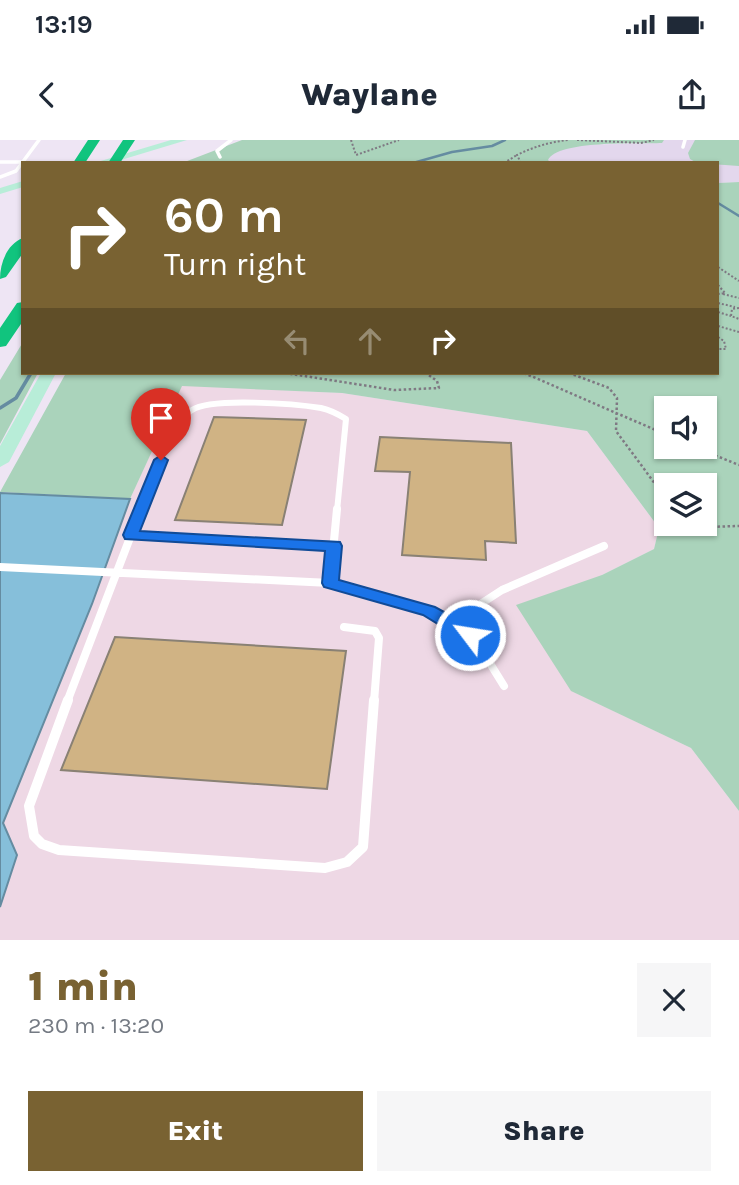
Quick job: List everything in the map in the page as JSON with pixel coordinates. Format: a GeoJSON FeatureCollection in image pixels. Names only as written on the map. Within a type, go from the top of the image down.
{"type":"FeatureCollection","features":[{"type":"Feature","properties":{"kind":"highway"},"geometry":{"type":"LineString","coordinates":[[80,161],[94,140]]}},
{"type":"Feature","properties":{"kind":"highway"},"geometry":{"type":"LineString","coordinates":[[115,161],[129,140]]}},
{"type":"Feature","properties":{"kind":"highway"},"geometry":{"type":"LineString","coordinates":[[0,274],[21,245]]}},
{"type":"Feature","properties":{"kind":"highway"},"geometry":{"type":"LineString","coordinates":[[0,342],[21,310]]}},
{"type":"Feature","properties":{"kind":"main road"},"geometry":{"type":"LineString","coordinates":[[133,154],[165,149],[182,140]]}},
{"type":"Feature","properties":{"kind":"street"},"geometry":{"type":"LineString","coordinates":[[156,161],[165,149],[190,140]]}},
{"type":"Feature","properties":{"kind":"street"},"geometry":{"type":"LineString","coordinates":[[107,161],[133,154]]}},
{"type":"Feature","properties":{"kind":"street"},"geometry":{"type":"LineString","coordinates":[[0,191],[21,185]]}},
{"type":"Feature","properties":{"kind":"street"},"geometry":{"type":"LineString","coordinates":[[0,462],[47,375]]}},
{"type":"Feature","properties":{"kind":"lane"},"geometry":{"type":"LineString","coordinates":[[22,161],[39,140]]}},
{"type":"Feature","properties":{"kind":"lane"},"geometry":{"type":"LineString","coordinates":[[220,157],[217,151],[231,140]]}},
{"type":"Feature","properties":{"kind":"lane"},"geometry":{"type":"LineString","coordinates":[[683,147],[685,140]]}},
{"type":"Feature","properties":{"kind":"lane"},"geometry":{"type":"LineString","coordinates":[[0,162],[21,162]]}},
{"type":"Feature","properties":{"kind":"lane"},"geometry":{"type":"LineString","coordinates":[[0,177],[13,173],[21,162]]}},
{"type":"Feature","properties":{"kind":"lane"},"geometry":{"type":"LineString","coordinates":[[330,583],[346,419],[321,408],[221,403],[203,404],[191,410],[183,417],[161,460],[116,572],[29,806],[31,834],[40,845],[72,851],[325,868],[343,865],[354,859],[363,847],[379,638],[375,631],[344,626]]}},
{"type":"Feature","properties":{"kind":"lane"},"geometry":{"type":"LineString","coordinates":[[131,535],[334,546]]}},
{"type":"Feature","properties":{"kind":"lane"},"geometry":{"type":"LineString","coordinates":[[458,627],[482,603],[502,590],[604,546]]}},
{"type":"Feature","properties":{"kind":"lane"},"geometry":{"type":"LineString","coordinates":[[0,567],[330,583],[429,611],[458,627],[478,643],[504,686]]}},
{"type":"Feature","properties":{"kind":"path"},"geometry":{"type":"LineString","coordinates":[[351,140],[356,155],[399,140]]}},
{"type":"Feature","properties":{"kind":"path"},"geometry":{"type":"LineString","coordinates":[[507,161],[539,145],[568,140]]}},
{"type":"Feature","properties":{"kind":"path"},"geometry":{"type":"LineString","coordinates":[[577,140],[641,143],[654,140]]}},
{"type":"Feature","properties":{"kind":"path"},"geometry":{"type":"LineString","coordinates":[[517,155],[520,161]]}},
{"type":"Feature","properties":{"kind":"path"},"geometry":{"type":"LineString","coordinates":[[719,268],[739,281]]}},
{"type":"Feature","properties":{"kind":"path"},"geometry":{"type":"LineString","coordinates":[[719,286],[724,289],[723,294]]}},
{"type":"Feature","properties":{"kind":"path"},"geometry":{"type":"LineString","coordinates":[[719,294],[739,298]]}},
{"type":"Feature","properties":{"kind":"path"},"geometry":{"type":"LineString","coordinates":[[719,303],[737,307],[731,316]]}},
{"type":"Feature","properties":{"kind":"path"},"geometry":{"type":"LineString","coordinates":[[719,312],[739,318]]}},
{"type":"Feature","properties":{"kind":"path"},"geometry":{"type":"LineString","coordinates":[[719,326],[739,332]]}},
{"type":"Feature","properties":{"kind":"path"},"geometry":{"type":"LineString","coordinates":[[719,338],[724,341],[726,349],[719,349]]}},
{"type":"Feature","properties":{"kind":"path"},"geometry":{"type":"LineString","coordinates":[[298,375],[394,390],[439,388],[437,381],[429,375]]}},
{"type":"Feature","properties":{"kind":"path"},"geometry":{"type":"LineString","coordinates":[[529,375],[654,429]]}},
{"type":"Feature","properties":{"kind":"path"},"geometry":{"type":"LineString","coordinates":[[575,375],[609,387],[617,398],[616,431],[654,482]]}},
{"type":"Feature","properties":{"kind":"path"},"geometry":{"type":"LineString","coordinates":[[717,456],[739,465]]}},
{"type":"Feature","properties":{"kind":"path"},"geometry":{"type":"LineString","coordinates":[[717,525],[739,526]]}},
{"type":"Feature","properties":{"kind":"shaded area"},"geometry":{"type":"Polygon","coordinates":[[[664,140],[739,140],[739,182],[719,183],[719,161],[547,161],[550,155],[561,148],[576,145],[661,143],[664,140]]]}},
{"type":"Feature","properties":{"kind":"shaded area"},"geometry":{"type":"Polygon","coordinates":[[[181,385],[342,393],[587,431],[654,521],[654,536],[657,536],[654,549],[602,575],[572,691],[691,748],[739,811],[739,940],[0,940],[0,907],[17,855],[3,823],[92,604],[130,499],[181,385]]]}},
{"type":"Feature","properties":{"kind":"green space"},"geometry":{"type":"Polygon","coordinates":[[[242,140],[664,140],[662,143],[582,146],[555,154],[549,161],[187,161],[242,140]]]}},
{"type":"Feature","properties":{"kind":"green space"},"geometry":{"type":"Polygon","coordinates":[[[695,140],[739,140],[739,166],[719,165],[719,161],[694,161],[688,153],[695,140]]]}},
{"type":"Feature","properties":{"kind":"green space"},"geometry":{"type":"Polygon","coordinates":[[[739,182],[739,811],[691,748],[571,691],[516,605],[602,575],[654,549],[657,536],[717,536],[717,473],[654,473],[654,521],[587,431],[342,393],[182,386],[130,499],[0,492],[65,375],[719,375],[719,183],[739,182]]]}},
{"type":"Feature","properties":{"kind":"green space"},"geometry":{"type":"Polygon","coordinates":[[[21,345],[21,375],[37,375],[0,444],[0,380],[21,345]]]}},
{"type":"Feature","properties":{"kind":"water"},"geometry":{"type":"Polygon","coordinates":[[[0,493],[130,499],[92,604],[3,823],[17,855],[0,907],[0,493]]]}},
{"type":"Feature","properties":{"kind":"building"},"geometry":{"type":"Polygon","coordinates":[[[214,417],[306,420],[282,525],[175,520],[214,417]]]}},
{"type":"Feature","properties":{"kind":"building"},"geometry":{"type":"Polygon","coordinates":[[[380,437],[511,443],[516,543],[485,541],[486,560],[402,555],[410,472],[375,471],[380,437]]]}},
{"type":"Feature","properties":{"kind":"building"},"geometry":{"type":"Polygon","coordinates":[[[115,637],[346,651],[327,789],[61,770],[115,637]]]}},
{"type":"Feature","properties":{"kind":"waterway"},"geometry":{"type":"LineString","coordinates":[[420,161],[452,152],[492,146],[505,140]]}},
{"type":"Feature","properties":{"kind":"waterway"},"geometry":{"type":"LineString","coordinates":[[719,204],[739,216]]}},
{"type":"Feature","properties":{"kind":"waterway"},"geometry":{"type":"LineString","coordinates":[[0,408],[16,398],[30,375]]}},
{"type":"Feature","properties":{"kind":"route"},"geometry":{"type":"LineString","coordinates":[[161,460],[131,535],[334,546],[330,583],[429,611],[470,635]]}}]}
